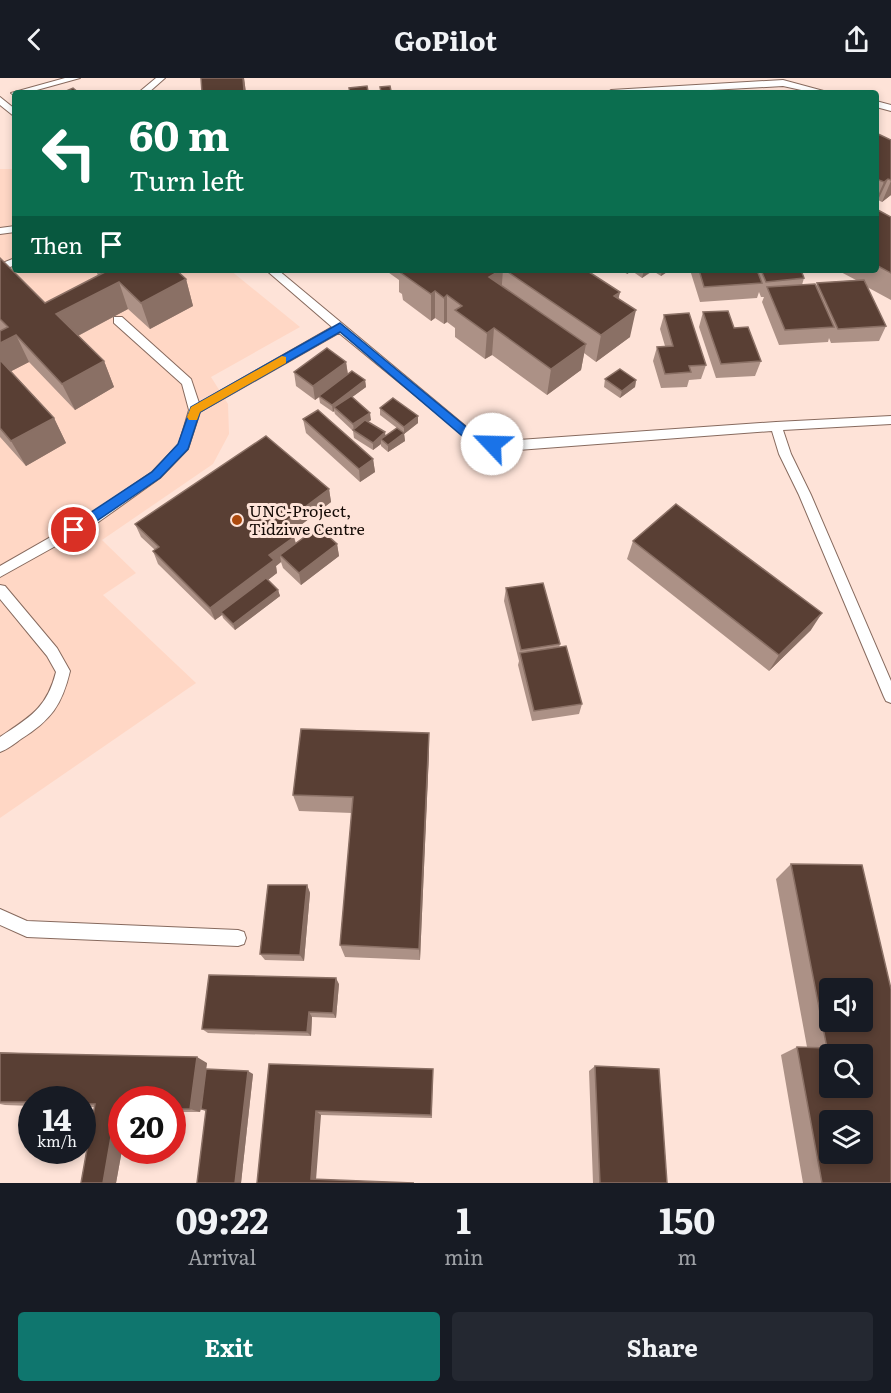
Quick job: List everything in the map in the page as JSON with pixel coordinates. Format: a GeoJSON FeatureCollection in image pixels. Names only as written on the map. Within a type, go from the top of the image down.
{"type":"FeatureCollection","features":[{"type":"Feature","properties":{"kind":"lane"},"geometry":{"type":"LineString","coordinates":[[27,90],[76,78]]}},
{"type":"Feature","properties":{"kind":"lane"},"geometry":{"type":"LineString","coordinates":[[146,90],[161,78]]}},
{"type":"Feature","properties":{"kind":"lane"},"geometry":{"type":"LineString","coordinates":[[663,90],[783,83],[814,90]]}},
{"type":"Feature","properties":{"kind":"lane"},"geometry":{"type":"LineString","coordinates":[[0,99],[12,111]]}},
{"type":"Feature","properties":{"kind":"lane"},"geometry":{"type":"LineString","coordinates":[[275,273],[478,443],[506,446],[891,420]]}},
{"type":"Feature","properties":{"kind":"lane"},"geometry":{"type":"LineString","coordinates":[[0,572],[93,519],[156,475],[184,446],[195,410],[187,382],[118,320]]}},
{"type":"Feature","properties":{"kind":"lane"},"geometry":{"type":"LineString","coordinates":[[195,410],[340,327]]}},
{"type":"Feature","properties":{"kind":"lane"},"geometry":{"type":"LineString","coordinates":[[776,426],[785,454],[805,495],[891,697]]}},
{"type":"Feature","properties":{"kind":"lane"},"geometry":{"type":"LineString","coordinates":[[0,590],[52,652],[63,671],[59,692],[46,714],[0,745]]}},
{"type":"Feature","properties":{"kind":"lane"},"geometry":{"type":"LineString","coordinates":[[0,917],[27,929],[238,938]]}},
{"type":"Feature","properties":{"kind":"shaded area"},"geometry":{"type":"Polygon","coordinates":[[[0,169],[12,169],[12,273],[234,273],[300,327],[211,377],[228,404],[229,434],[213,464],[102,540],[136,573],[103,595],[196,683],[0,818],[0,169]]]}},
{"type":"Feature","properties":{"kind":"building"},"geometry":{"type":"Polygon","coordinates":[[[201,78],[243,78],[244,90],[202,90],[201,78]]]}},
{"type":"Feature","properties":{"kind":"building"},"geometry":{"type":"Polygon","coordinates":[[[367,86],[368,90],[349,90],[349,88],[367,86]]]}},
{"type":"Feature","properties":{"kind":"building"},"geometry":{"type":"Polygon","coordinates":[[[390,86],[391,90],[381,90],[380,87],[390,86]]]}},
{"type":"Feature","properties":{"kind":"building"},"geometry":{"type":"Polygon","coordinates":[[[879,134],[891,140],[891,180],[884,182],[879,180],[879,134]]]}},
{"type":"Feature","properties":{"kind":"building"},"geometry":{"type":"Polygon","coordinates":[[[879,211],[891,217],[891,273],[879,267],[879,211]]]}},
{"type":"Feature","properties":{"kind":"building"},"geometry":{"type":"Polygon","coordinates":[[[0,258],[12,270],[12,273],[15,273],[45,303],[103,273],[179,273],[186,279],[141,303],[119,282],[56,314],[104,361],[62,384],[16,335],[0,343],[0,331],[8,327],[0,319],[0,258]]]}},
{"type":"Feature","properties":{"kind":"building"},"geometry":{"type":"Polygon","coordinates":[[[401,273],[496,273],[489,277],[586,344],[551,369],[494,328],[487,333],[455,310],[462,306],[447,295],[444,298],[435,291],[431,294],[401,273]]]}},
{"type":"Feature","properties":{"kind":"building"},"geometry":{"type":"Polygon","coordinates":[[[509,273],[591,273],[620,292],[614,296],[636,310],[601,335],[509,273]]]}},
{"type":"Feature","properties":{"kind":"building"},"geometry":{"type":"Polygon","coordinates":[[[700,273],[758,273],[762,283],[704,287],[700,273]]]}},
{"type":"Feature","properties":{"kind":"building"},"geometry":{"type":"Polygon","coordinates":[[[762,273],[802,273],[804,278],[766,282],[762,273]]]}},
{"type":"Feature","properties":{"kind":"building"},"geometry":{"type":"Polygon","coordinates":[[[864,280],[886,326],[838,329],[817,283],[864,280]]]}},
{"type":"Feature","properties":{"kind":"building"},"geometry":{"type":"Polygon","coordinates":[[[815,284],[834,327],[785,330],[767,287],[815,284]]]}},
{"type":"Feature","properties":{"kind":"building"},"geometry":{"type":"Polygon","coordinates":[[[728,311],[734,328],[748,327],[761,361],[721,364],[703,312],[728,311]]]}},
{"type":"Feature","properties":{"kind":"building"},"geometry":{"type":"Polygon","coordinates":[[[689,313],[706,365],[689,366],[691,372],[665,374],[657,347],[673,346],[664,315],[689,313]]]}},
{"type":"Feature","properties":{"kind":"building"},"geometry":{"type":"Polygon","coordinates":[[[327,348],[346,362],[313,386],[294,372],[327,348]]]}},
{"type":"Feature","properties":{"kind":"building"},"geometry":{"type":"Polygon","coordinates":[[[0,360],[54,418],[11,441],[0,428],[0,360]]]}},
{"type":"Feature","properties":{"kind":"building"},"geometry":{"type":"Polygon","coordinates":[[[620,369],[636,380],[622,391],[605,379],[620,369]]]}},
{"type":"Feature","properties":{"kind":"building"},"geometry":{"type":"Polygon","coordinates":[[[352,371],[365,380],[332,405],[319,396],[352,371]]]}},
{"type":"Feature","properties":{"kind":"building"},"geometry":{"type":"Polygon","coordinates":[[[351,396],[370,413],[353,424],[334,407],[351,396]]]}},
{"type":"Feature","properties":{"kind":"building"},"geometry":{"type":"Polygon","coordinates":[[[393,398],[418,416],[404,427],[380,408],[393,398]]]}},
{"type":"Feature","properties":{"kind":"building"},"geometry":{"type":"Polygon","coordinates":[[[318,410],[373,459],[359,469],[303,419],[318,410]]]}},
{"type":"Feature","properties":{"kind":"building"},"geometry":{"type":"Polygon","coordinates":[[[365,420],[385,432],[373,443],[353,430],[365,420]]]}},
{"type":"Feature","properties":{"kind":"building"},"geometry":{"type":"Polygon","coordinates":[[[397,428],[404,433],[388,445],[381,439],[397,428]]]}},
{"type":"Feature","properties":{"kind":"building","name":"UNC-Project, Tidziwe Centre"},"geometry":{"type":"Polygon","coordinates":[[[266,436],[329,489],[281,525],[294,537],[269,555],[274,560],[210,608],[153,551],[159,547],[135,524],[266,436]]]}},
{"type":"Feature","properties":{"kind":"building"},"geometry":{"type":"Polygon","coordinates":[[[676,504],[822,613],[779,655],[633,541],[676,504]]]}},
{"type":"Feature","properties":{"kind":"building"},"geometry":{"type":"Polygon","coordinates":[[[318,527],[337,544],[299,573],[280,555],[318,527]]]}},
{"type":"Feature","properties":{"kind":"building"},"geometry":{"type":"Polygon","coordinates":[[[266,578],[278,590],[233,624],[221,612],[266,578]]]}},
{"type":"Feature","properties":{"kind":"building"},"geometry":{"type":"Polygon","coordinates":[[[543,583],[560,644],[521,650],[506,588],[543,583]]]}},
{"type":"Feature","properties":{"kind":"building"},"geometry":{"type":"Polygon","coordinates":[[[566,646],[582,704],[534,711],[520,653],[566,646]]]}},
{"type":"Feature","properties":{"kind":"building"},"geometry":{"type":"Polygon","coordinates":[[[301,729],[429,733],[419,949],[340,945],[353,797],[293,795],[301,729]]]}},
{"type":"Feature","properties":{"kind":"building"},"geometry":{"type":"Polygon","coordinates":[[[791,864],[862,865],[891,989],[891,1183],[822,1183],[797,1047],[819,1048],[819,1098],[873,1098],[873,1044],[826,1044],[824,1032],[873,1032],[873,978],[819,978],[819,1007],[791,864]]]}},
{"type":"Feature","properties":{"kind":"building"},"geometry":{"type":"Polygon","coordinates":[[[268,885],[307,885],[300,955],[260,954],[268,885]]]}},
{"type":"Feature","properties":{"kind":"building"},"geometry":{"type":"Polygon","coordinates":[[[209,975],[336,978],[333,1013],[309,1012],[307,1032],[202,1029],[209,975]]]}},
{"type":"Feature","properties":{"kind":"building"},"geometry":{"type":"Polygon","coordinates":[[[0,1053],[197,1057],[190,1109],[186,1109],[186,1086],[108,1086],[108,1154],[103,1183],[81,1183],[84,1164],[96,1164],[96,1086],[18,1086],[18,1102],[0,1102],[0,1053]]]}},
{"type":"Feature","properties":{"kind":"building"},"geometry":{"type":"Polygon","coordinates":[[[269,1064],[433,1069],[431,1115],[316,1111],[311,1179],[414,1183],[257,1183],[269,1064]]]}},
{"type":"Feature","properties":{"kind":"building"},"geometry":{"type":"Polygon","coordinates":[[[595,1066],[659,1069],[667,1183],[600,1183],[595,1066]]]}},
{"type":"Feature","properties":{"kind":"building"},"geometry":{"type":"Polygon","coordinates":[[[206,1069],[248,1071],[235,1183],[197,1183],[206,1110],[201,1109],[206,1069]]]}},
{"type":"Feature","properties":{"kind":"slow traffic"},"geometry":{"type":"LineString","coordinates":[[193,417],[195,410],[282,360]]}},
{"type":"Feature","properties":{"kind":"place","name":"UNC-Project, Tidziwe Centre"},"geometry":{"type":"Point","coordinates":[237,520]}},
{"type":"Feature","properties":{"kind":"route"},"geometry":{"type":"LineString","coordinates":[[74,530],[156,475],[184,446],[195,410],[340,327],[478,443],[492,444]]}}]}
